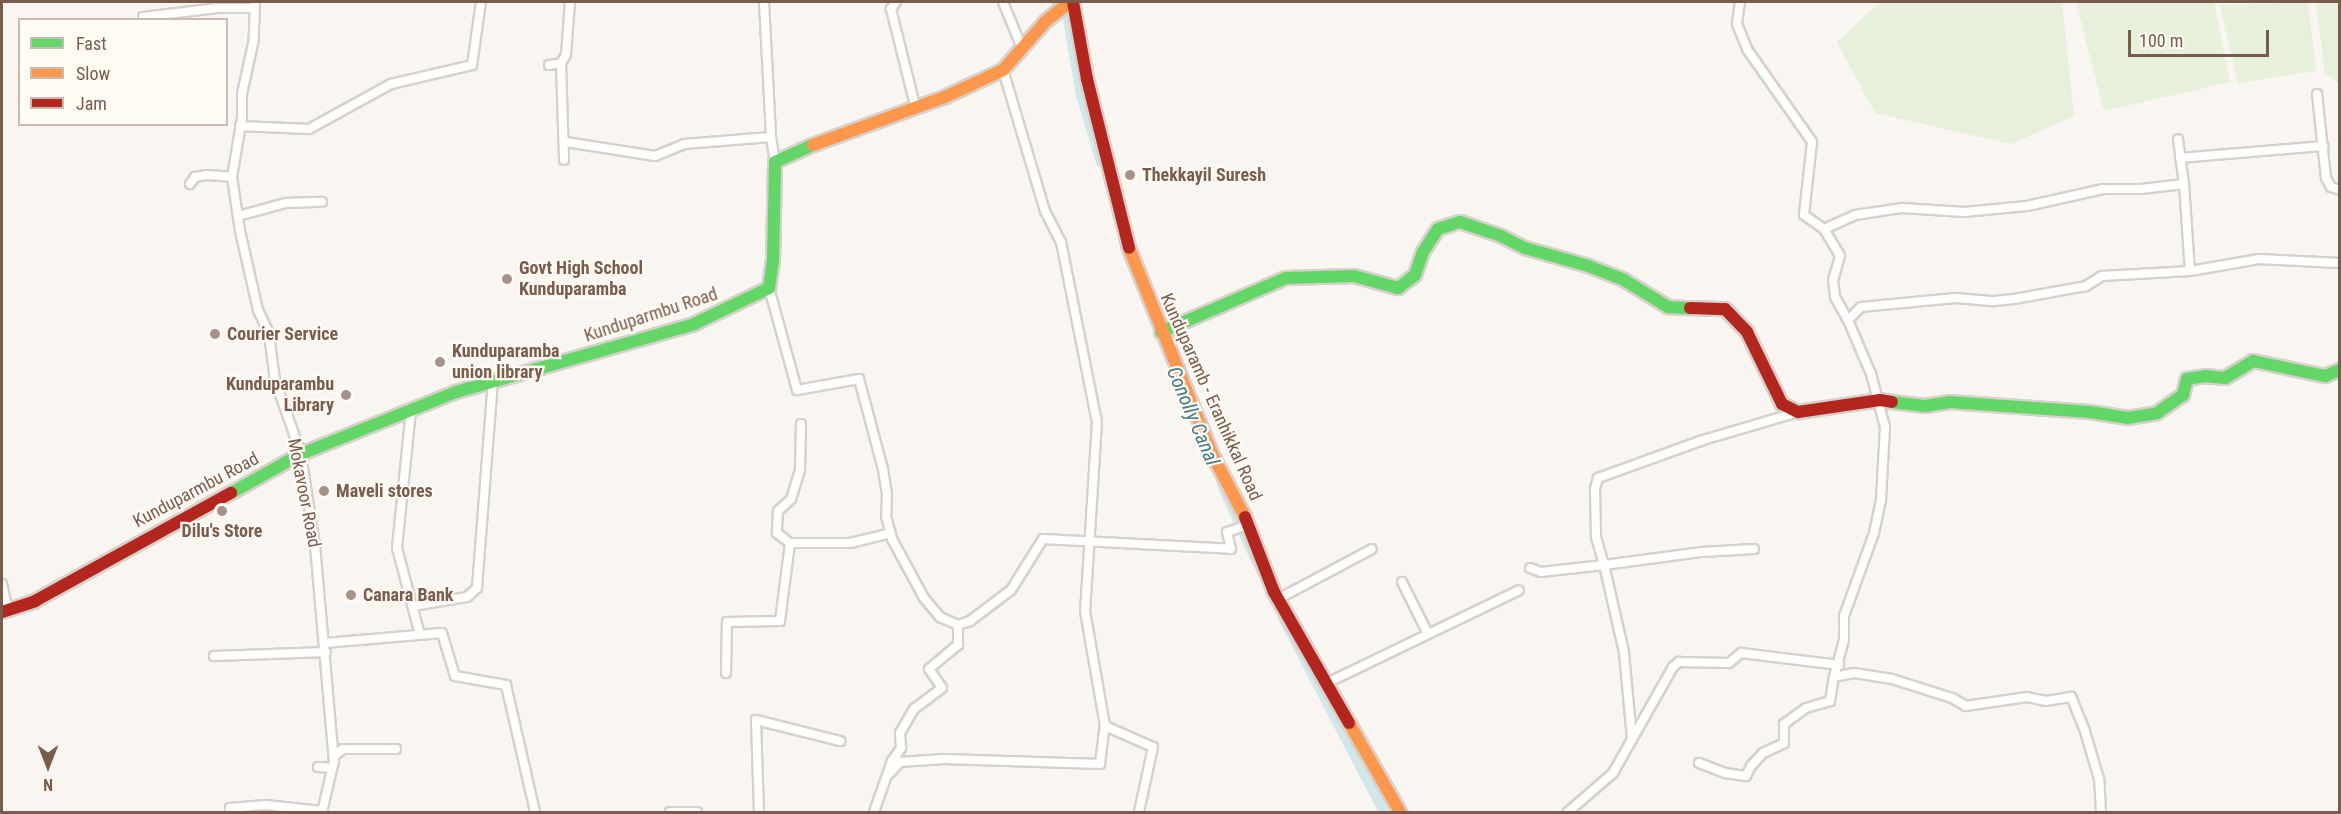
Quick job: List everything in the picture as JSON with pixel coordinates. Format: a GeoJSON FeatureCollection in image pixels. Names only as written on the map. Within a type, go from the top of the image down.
{"type":"FeatureCollection","features":[{"type":"Feature","properties":{"kind":"street"},"geometry":{"type":"LineString","coordinates":[[240,126],[309,129],[391,84],[472,65],[482,2]]}},
{"type":"Feature","properties":{"kind":"street"},"geometry":{"type":"LineString","coordinates":[[564,160],[566,142],[561,63],[566,54],[570,2]]}},
{"type":"Feature","properties":{"kind":"street"},"geometry":{"type":"LineString","coordinates":[[764,2],[771,137],[775,162],[773,261],[769,288],[797,390],[859,379],[886,485],[886,516],[891,533],[924,598],[940,617],[958,625],[970,621],[1011,590],[1043,539],[1230,549],[1227,532],[1247,525]]}},
{"type":"Feature","properties":{"kind":"street"},"geometry":{"type":"LineString","coordinates":[[896,2],[891,9],[916,109]]}},
{"type":"Feature","properties":{"kind":"street"},"geometry":{"type":"LineString","coordinates":[[1003,2],[1022,48]]}},
{"type":"Feature","properties":{"kind":"street"},"geometry":{"type":"LineString","coordinates":[[1699,763],[1746,776],[1751,766],[1763,753],[1784,742],[1784,724],[1806,708],[1830,701],[1844,640],[1844,616],[1868,554],[1881,499],[1885,427],[1880,400],[1864,353],[1835,297],[1833,280],[1840,256],[1824,229],[1804,215],[1812,142],[1747,49],[1737,24],[1740,2]]}},
{"type":"Feature","properties":{"kind":"street"},"geometry":{"type":"LineString","coordinates":[[143,17],[255,5]]}},
{"type":"Feature","properties":{"kind":"street","name":"Mokavoor Road"},"geometry":{"type":"LineString","coordinates":[[255,5],[254,39],[242,94],[240,126],[232,177],[258,310],[269,334],[275,380],[301,454],[315,545],[334,756],[322,812]]}},
{"type":"Feature","properties":{"kind":"street"},"geometry":{"type":"LineString","coordinates":[[775,162],[839,134],[916,109],[1003,70],[1022,48],[1067,6]]}},
{"type":"Feature","properties":{"kind":"street","name":"Kunduparamb - Eranhikkal Road"},"geometry":{"type":"LineString","coordinates":[[1067,6],[1125,237],[1161,332],[1213,456],[1247,525],[1278,599],[1400,813]]}},
{"type":"Feature","properties":{"kind":"street"},"geometry":{"type":"LineString","coordinates":[[549,65],[561,63]]}},
{"type":"Feature","properties":{"kind":"street"},"geometry":{"type":"LineString","coordinates":[[888,776],[900,762],[944,759],[1100,764],[1105,726],[1085,611],[1087,543],[1096,422],[1061,242],[1045,211],[1003,70]]}},
{"type":"Feature","properties":{"kind":"street"},"geometry":{"type":"LineString","coordinates":[[2317,94],[2326,178],[2331,188],[2340,190]]}},
{"type":"Feature","properties":{"kind":"street"},"geometry":{"type":"LineString","coordinates":[[566,142],[655,156],[684,144],[771,137]]}},
{"type":"Feature","properties":{"kind":"street"},"geometry":{"type":"LineString","coordinates":[[2178,139],[2184,184],[2190,271]]}},
{"type":"Feature","properties":{"kind":"street"},"geometry":{"type":"LineString","coordinates":[[2180,158],[2323,146]]}},
{"type":"Feature","properties":{"kind":"street"},"geometry":{"type":"LineString","coordinates":[[190,184],[195,177],[206,175],[232,177]]}},
{"type":"Feature","properties":{"kind":"street"},"geometry":{"type":"LineString","coordinates":[[1824,229],[1855,215],[1902,208],[1964,212],[2028,206],[2103,189],[2141,189],[2184,184]]}},
{"type":"Feature","properties":{"kind":"street"},"geometry":{"type":"LineString","coordinates":[[238,216],[286,203],[322,202]]}},
{"type":"Feature","properties":{"kind":"street"},"geometry":{"type":"LineString","coordinates":[[1161,332],[1287,278],[1354,276],[1398,288],[1415,275],[1423,252],[1438,229],[1460,222],[1501,236],[1526,248],[1570,260],[1624,280],[1668,308],[1725,309],[1747,332],[1782,404],[1798,412]]}},
{"type":"Feature","properties":{"kind":"street"},"geometry":{"type":"LineString","coordinates":[[1848,320],[1861,307],[1956,298],[1994,301],[2014,299],[2086,286],[2102,276],[2190,271],[2259,260],[2340,263]]}},
{"type":"Feature","properties":{"kind":"street","name":"Kunduparmbu Road"},"geometry":{"type":"LineString","coordinates":[[5,611],[35,601],[301,454],[456,392],[694,324],[769,288]]}},
{"type":"Feature","properties":{"kind":"street"},"geometry":{"type":"LineString","coordinates":[[1633,741],[1624,652],[1596,537],[1594,489],[1598,478],[1703,440],[1798,412],[1880,400],[1925,406],[1949,402],[2033,410],[2090,412],[2127,418],[2157,413],[2183,395],[2187,379],[2205,376],[2225,378],[2253,361],[2325,376],[2340,370]]}},
{"type":"Feature","properties":{"kind":"street"},"geometry":{"type":"LineString","coordinates":[[412,606],[467,597],[477,588],[493,382]]}},
{"type":"Feature","properties":{"kind":"street"},"geometry":{"type":"LineString","coordinates":[[411,410],[396,548],[420,635]]}},
{"type":"Feature","properties":{"kind":"street"},"geometry":{"type":"LineString","coordinates":[[801,424],[801,470],[791,498],[778,511],[777,533],[790,543],[850,543],[891,533]]}},
{"type":"Feature","properties":{"kind":"street"},"geometry":{"type":"LineString","coordinates":[[726,673],[727,622],[780,621],[790,543]]}},
{"type":"Feature","properties":{"kind":"street"},"geometry":{"type":"LineString","coordinates":[[1278,599],[1372,549]]}},
{"type":"Feature","properties":{"kind":"street"},"geometry":{"type":"LineString","coordinates":[[1530,568],[1541,572],[1702,552],[1754,549]]}},
{"type":"Feature","properties":{"kind":"street"},"geometry":{"type":"LineString","coordinates":[[1402,582],[1428,634]]}},
{"type":"Feature","properties":{"kind":"street"},"geometry":{"type":"LineString","coordinates":[[2,584],[5,611]]}},
{"type":"Feature","properties":{"kind":"street"},"geometry":{"type":"LineString","coordinates":[[1327,684],[1519,590]]}},
{"type":"Feature","properties":{"kind":"street"},"geometry":{"type":"LineString","coordinates":[[874,813],[892,761],[901,748],[900,733],[914,709],[942,688],[929,669],[958,645],[958,625]]}},
{"type":"Feature","properties":{"kind":"street"},"geometry":{"type":"LineString","coordinates":[[214,656],[325,648],[442,633],[455,675],[506,685],[536,813]]}},
{"type":"Feature","properties":{"kind":"street"},"geometry":{"type":"LineString","coordinates":[[1568,813],[1613,772],[1633,741],[1672,667],[1679,662],[1729,663],[1741,653],[1839,665]]}},
{"type":"Feature","properties":{"kind":"street"},"geometry":{"type":"LineString","coordinates":[[1834,677],[1854,673],[1892,679],[1952,698],[1966,706],[2026,697],[2046,701],[2071,697],[2085,731],[2099,779],[2101,813]]}},
{"type":"Feature","properties":{"kind":"street"},"geometry":{"type":"LineString","coordinates":[[759,813],[756,720],[840,741]]}},
{"type":"Feature","properties":{"kind":"street"},"geometry":{"type":"LineString","coordinates":[[1105,726],[1153,747],[1139,813]]}},
{"type":"Feature","properties":{"kind":"street"},"geometry":{"type":"LineString","coordinates":[[334,756],[343,749],[396,749]]}},
{"type":"Feature","properties":{"kind":"street"},"geometry":{"type":"LineString","coordinates":[[318,767],[332,768]]}},
{"type":"Feature","properties":{"kind":"street"},"geometry":{"type":"LineString","coordinates":[[230,813],[230,808],[266,805],[322,812]]}},
{"type":"Feature","properties":{"kind":"street"},"geometry":{"type":"LineString","coordinates":[[670,813],[697,813]]}},
{"type":"Feature","properties":{"kind":"green space"},"geometry":{"type":"Polygon","coordinates":[[[1887,2],[2062,2],[2074,116],[2011,144],[1875,113],[1837,42],[1877,5],[1887,2]]]}},
{"type":"Feature","properties":{"kind":"green space"},"geometry":{"type":"Polygon","coordinates":[[[2076,2],[2214,2],[2230,82],[2104,111],[2076,2]]]}},
{"type":"Feature","properties":{"kind":"green space"},"geometry":{"type":"Polygon","coordinates":[[[2308,2],[2316,71],[2238,83],[2220,5],[2308,2]]]}},
{"type":"Feature","properties":{"kind":"green space"},"geometry":{"type":"Polygon","coordinates":[[[2316,2],[2339,3],[2339,83],[2325,73],[2316,2]]]}},
{"type":"Feature","properties":{"kind":"waterway","name":"Conolly Canal"},"geometry":{"type":"LineString","coordinates":[[1056,2],[1067,13],[1081,95],[1101,162]]}},
{"type":"Feature","properties":{"kind":"waterway","name":"Conolly Canal"},"geometry":{"type":"LineString","coordinates":[[1222,485],[1260,569]]}},
{"type":"Feature","properties":{"kind":"waterway","name":"Conolly Canal"},"geometry":{"type":"LineString","coordinates":[[1283,618],[1384,812]]}},
{"type":"Feature","properties":{"kind":"traffic: fast"},"geometry":{"type":"LineString","coordinates":[[231,493],[301,454],[456,392],[694,324],[769,288],[773,261],[775,162],[813,145]]}},
{"type":"Feature","properties":{"kind":"traffic: fast"},"geometry":{"type":"LineString","coordinates":[[1161,332],[1286,278],[1354,276],[1398,288],[1415,275],[1423,252],[1438,229],[1460,222],[1501,236],[1525,248],[1588,266],[1624,280],[1668,307],[1690,308]]}},
{"type":"Feature","properties":{"kind":"traffic: fast"},"geometry":{"type":"LineString","coordinates":[[1892,402],[1925,406],[1949,402],[2090,412],[2127,418],[2157,413],[2183,395],[2187,379],[2205,376],[2225,378],[2253,361],[2325,376],[2340,370]]}},
{"type":"Feature","properties":{"kind":"traffic: slow"},"geometry":{"type":"LineString","coordinates":[[813,145],[945,97],[1003,70],[1045,22],[1066,5],[1073,3]]}},
{"type":"Feature","properties":{"kind":"traffic: slow"},"geometry":{"type":"LineString","coordinates":[[1129,248],[1213,456],[1245,517]]}},
{"type":"Feature","properties":{"kind":"traffic: slow"},"geometry":{"type":"LineString","coordinates":[[1349,723],[1400,812]]}},
{"type":"Feature","properties":{"kind":"traffic: jam"},"geometry":{"type":"LineString","coordinates":[[1073,2],[1087,79],[1129,248]]}},
{"type":"Feature","properties":{"kind":"traffic: jam"},"geometry":{"type":"LineString","coordinates":[[1690,308],[1725,309],[1747,332],[1782,404],[1798,412],[1880,400],[1892,402]]}},
{"type":"Feature","properties":{"kind":"traffic: jam"},"geometry":{"type":"LineString","coordinates":[[2,612],[35,601],[231,493]]}},
{"type":"Feature","properties":{"kind":"traffic: jam"},"geometry":{"type":"LineString","coordinates":[[1245,517],[1274,592],[1349,723]]}},
{"type":"Feature","properties":{"kind":"place","name":"Thekkayil Suresh"},"geometry":{"type":"Point","coordinates":[1130,175]}},
{"type":"Feature","properties":{"kind":"place","name":"Govt High School Kunduparamba"},"geometry":{"type":"Point","coordinates":[507,279]}},
{"type":"Feature","properties":{"kind":"place","name":"Courier Service"},"geometry":{"type":"Point","coordinates":[215,334]}},
{"type":"Feature","properties":{"kind":"place","name":"Kunduparamba union library"},"geometry":{"type":"Point","coordinates":[440,362]}},
{"type":"Feature","properties":{"kind":"place","name":"Kunduparambu Library"},"geometry":{"type":"Point","coordinates":[346,395]}},
{"type":"Feature","properties":{"kind":"place","name":"Maveli stores"},"geometry":{"type":"Point","coordinates":[324,491]}},
{"type":"Feature","properties":{"kind":"place","name":"Dilu's Store"},"geometry":{"type":"Point","coordinates":[222,511]}},
{"type":"Feature","properties":{"kind":"place","name":"Canara Bank"},"geometry":{"type":"Point","coordinates":[351,595]}}]}
